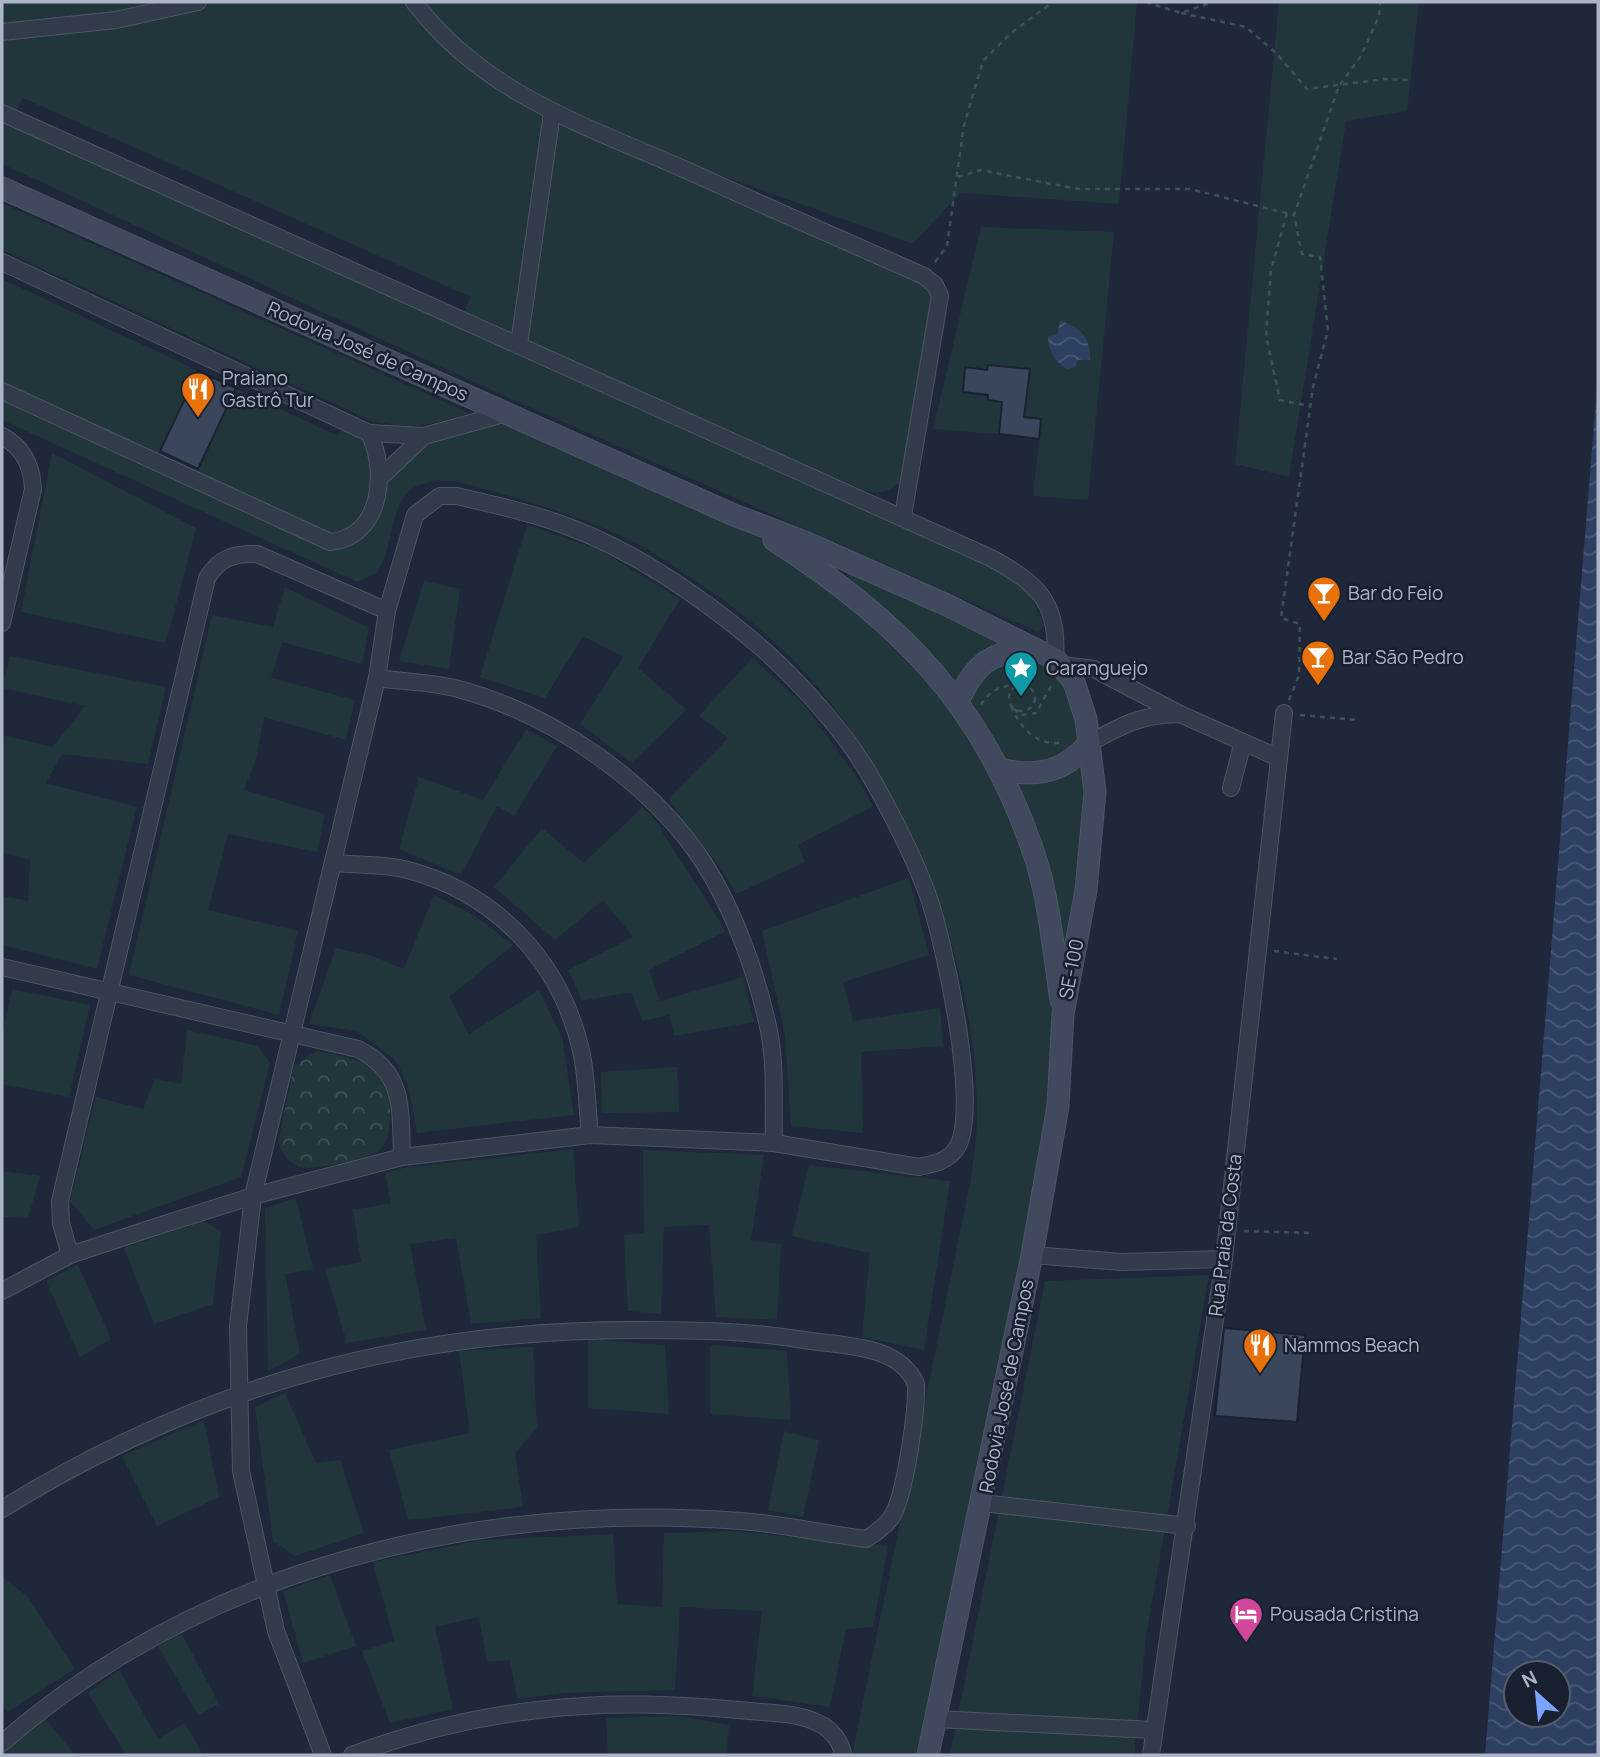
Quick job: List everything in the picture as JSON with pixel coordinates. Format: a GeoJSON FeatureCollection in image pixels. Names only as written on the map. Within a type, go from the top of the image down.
{"type":"FeatureCollection","features":[{"type":"Feature","properties":{"kind":"main road","name":"Rodovia José de Campos"},"geometry":{"type":"LineString","coordinates":[[2,188],[734,515]]}},
{"type":"Feature","properties":{"kind":"main road"},"geometry":{"type":"LineString","coordinates":[[734,515],[817,548],[1051,658]]}},
{"type":"Feature","properties":{"kind":"main road","name":"SE-100"},"geometry":{"type":"LineString","coordinates":[[734,515],[826,573],[872,609],[913,647],[958,701],[1000,769],[1037,865],[1063,1014]]}},
{"type":"Feature","properties":{"kind":"main road"},"geometry":{"type":"LineString","coordinates":[[958,701],[974,672],[987,660],[1005,651],[1051,658]]}},
{"type":"Feature","properties":{"kind":"main road","name":"SE-100"},"geometry":{"type":"LineString","coordinates":[[1051,658],[1074,682],[1088,740],[1095,792],[1086,890],[1063,1014]]}},
{"type":"Feature","properties":{"kind":"main road"},"geometry":{"type":"LineString","coordinates":[[1000,769],[1036,774],[1058,768],[1078,756],[1088,740]]}},
{"type":"Feature","properties":{"kind":"main road","name":"Rodovia José de Campos"},"geometry":{"type":"LineString","coordinates":[[928,1755],[1032,1255],[1058,1106],[1063,1014]]}},
{"type":"Feature","properties":{"kind":"street"},"geometry":{"type":"LineString","coordinates":[[4,33],[116,20],[198,2]]}},
{"type":"Feature","properties":{"kind":"street"},"geometry":{"type":"LineString","coordinates":[[414,2],[436,31],[471,63],[552,113],[924,276],[935,285],[940,296],[903,516]]}},
{"type":"Feature","properties":{"kind":"street"},"geometry":{"type":"LineString","coordinates":[[2,113],[519,344],[720,438],[903,516],[991,558],[1021,575],[1047,602],[1054,619],[1051,658],[1094,670],[1180,714],[1279,758]]}},
{"type":"Feature","properties":{"kind":"street"},"geometry":{"type":"LineString","coordinates":[[519,344],[552,113]]}},
{"type":"Feature","properties":{"kind":"street"},"geometry":{"type":"LineString","coordinates":[[2,262],[369,433],[424,436],[507,413]]}},
{"type":"Feature","properties":{"kind":"street"},"geometry":{"type":"LineString","coordinates":[[2,391],[330,542],[357,534],[367,522],[382,476],[424,436]]}},
{"type":"Feature","properties":{"kind":"street"},"geometry":{"type":"LineString","coordinates":[[369,433],[378,454],[382,476]]}},
{"type":"Feature","properties":{"kind":"street"},"geometry":{"type":"LineString","coordinates":[[2,436],[22,452],[32,469],[33,489],[2,624]]}},
{"type":"Feature","properties":{"kind":"street"},"geometry":{"type":"LineString","coordinates":[[2,1291],[70,1255],[253,1196],[402,1157],[590,1135],[774,1143],[919,1167],[940,1162],[955,1151],[965,1124],[960,1043],[946,963],[927,892],[904,839],[866,769],[819,708],[758,646],[686,588],[632,556],[568,526],[457,496],[440,496],[415,515],[387,611],[377,678],[253,1196],[238,1326],[241,1471],[264,1585],[284,1655],[323,1755]]}},
{"type":"Feature","properties":{"kind":"street"},"geometry":{"type":"LineString","coordinates":[[70,1255],[61,1223],[60,1201],[207,578],[213,567],[225,558],[240,553],[257,554],[387,611]]}},
{"type":"Feature","properties":{"kind":"street"},"geometry":{"type":"LineString","coordinates":[[377,678],[460,689],[518,709],[578,742],[651,800],[704,863],[741,936],[769,1032],[774,1143]]}},
{"type":"Feature","properties":{"kind":"street","name":"Rua Praia da Costa"},"geometry":{"type":"LineString","coordinates":[[1150,1755],[1186,1526],[1227,1231],[1284,713]]}},
{"type":"Feature","properties":{"kind":"street"},"geometry":{"type":"LineString","coordinates":[[1088,740],[1132,720],[1150,715],[1180,714]]}},
{"type":"Feature","properties":{"kind":"street"},"geometry":{"type":"LineString","coordinates":[[1231,788],[1243,742]]}},
{"type":"Feature","properties":{"kind":"street"},"geometry":{"type":"LineString","coordinates":[[334,863],[407,870],[468,892],[514,927],[545,965],[568,1009],[581,1051],[590,1135]]}},
{"type":"Feature","properties":{"kind":"street"},"geometry":{"type":"LineString","coordinates":[[2,967],[358,1049],[387,1068],[395,1085],[400,1110],[402,1157]]}},
{"type":"Feature","properties":{"kind":"street"},"geometry":{"type":"LineString","coordinates":[[1032,1255],[1122,1262],[1223,1259]]}},
{"type":"Feature","properties":{"kind":"street"},"geometry":{"type":"LineString","coordinates":[[2,1509],[144,1432],[238,1393],[296,1375],[421,1345],[578,1329],[748,1331],[883,1353],[910,1370],[916,1384],[900,1494],[892,1516],[881,1530],[866,1539],[742,1521],[646,1518],[515,1523],[422,1539],[343,1558],[264,1585],[186,1619],[102,1667],[30,1719],[2,1743]]}},
{"type":"Feature","properties":{"kind":"street"},"geometry":{"type":"LineString","coordinates":[[982,1503],[1186,1526]]}},
{"type":"Feature","properties":{"kind":"street"},"geometry":{"type":"LineString","coordinates":[[352,1755],[443,1728],[536,1710],[597,1704],[685,1704],[794,1716],[820,1723],[836,1737],[843,1755]]}},
{"type":"Feature","properties":{"kind":"street"},"geometry":{"type":"LineString","coordinates":[[936,1718],[1153,1730]]}},
{"type":"Feature","properties":{"kind":"path"},"geometry":{"type":"LineString","coordinates":[[924,276],[947,246],[964,125],[983,61],[1011,33],[1053,2]]}},
{"type":"Feature","properties":{"kind":"path"},"geometry":{"type":"LineString","coordinates":[[1146,2],[1245,27],[1276,53],[1307,89],[1385,79],[1410,80]]}},
{"type":"Feature","properties":{"kind":"path"},"geometry":{"type":"LineString","coordinates":[[1181,13],[1212,2]]}},
{"type":"Feature","properties":{"kind":"path"},"geometry":{"type":"LineString","coordinates":[[1358,720],[1284,713],[1299,676],[1300,624],[1281,618],[1310,406],[1328,330],[1320,257],[1302,254],[1294,215],[1339,86],[1361,56],[1379,16],[1380,2]]}},
{"type":"Feature","properties":{"kind":"path"},"geometry":{"type":"LineString","coordinates":[[958,177],[980,170],[1078,189],[1191,188],[1294,215]]}},
{"type":"Feature","properties":{"kind":"path"},"geometry":{"type":"LineString","coordinates":[[1287,213],[1271,270],[1266,336],[1280,400],[1310,406]]}},
{"type":"Feature","properties":{"kind":"path"},"geometry":{"type":"LineString","coordinates":[[1013,707],[1021,715],[1029,716],[1042,706],[1049,693],[1051,658]]}},
{"type":"Feature","properties":{"kind":"path"},"geometry":{"type":"LineString","coordinates":[[975,728],[978,712],[985,698],[1005,685],[1031,689],[1035,701],[1026,711],[1013,707]]}},
{"type":"Feature","properties":{"kind":"path"},"geometry":{"type":"LineString","coordinates":[[1019,686],[1010,694],[1023,729],[1042,740],[1055,743],[1088,740]]}},
{"type":"Feature","properties":{"kind":"path"},"geometry":{"type":"LineString","coordinates":[[1257,949],[1337,959]]}},
{"type":"Feature","properties":{"kind":"path"},"geometry":{"type":"LineString","coordinates":[[1227,1231],[1313,1233]]}},
{"type":"Feature","properties":{"kind":"green space"},"geometry":{"type":"Polygon","coordinates":[[[2,2],[1137,2],[1119,204],[960,193],[913,244],[599,132],[935,285],[902,480],[889,490],[864,490],[462,318],[471,297],[23,98],[13,118],[2,113],[2,2]]]}},
{"type":"Feature","properties":{"kind":"green space"},"geometry":{"type":"Polygon","coordinates":[[[1279,2],[1419,2],[1407,111],[1346,121],[1289,477],[1235,464],[1279,2]]]}},
{"type":"Feature","properties":{"kind":"green space"},"geometry":{"type":"Polygon","coordinates":[[[2,118],[998,570],[1030,595],[1045,626],[1038,632],[500,394],[2,164],[2,118]]]}},
{"type":"Feature","properties":{"kind":"green space"},"geometry":{"type":"Polygon","coordinates":[[[2,203],[469,413],[421,425],[372,421],[2,250],[2,203]]]}},
{"type":"Feature","properties":{"kind":"green space"},"geometry":{"type":"Polygon","coordinates":[[[981,227],[1114,232],[1088,500],[1033,496],[1041,420],[1024,417],[1029,369],[988,365],[987,370],[965,368],[963,392],[981,394],[989,391],[988,400],[1002,401],[999,434],[933,429],[981,227]]]}},
{"type":"Feature","properties":{"kind":"green space"},"geometry":{"type":"Polygon","coordinates":[[[2,279],[338,436],[345,422],[369,433],[382,475],[424,436],[507,413],[734,515],[893,626],[841,567],[1062,665],[1095,792],[1058,1106],[928,1755],[852,1755],[971,1179],[977,1116],[973,1053],[963,987],[945,922],[920,857],[890,795],[855,737],[815,684],[771,639],[739,612],[644,547],[572,516],[459,482],[434,482],[417,486],[405,495],[398,508],[385,556],[377,573],[357,582],[2,420],[2,279]],[[160,451],[155,462],[193,479],[197,468],[160,451]]]}},
{"type":"Feature","properties":{"kind":"green space"},"geometry":{"type":"Polygon","coordinates":[[[52,453],[196,528],[166,643],[21,612],[52,453]]]}},
{"type":"Feature","properties":{"kind":"green space"},"geometry":{"type":"Polygon","coordinates":[[[527,525],[598,549],[680,599],[638,668],[687,710],[631,763],[580,724],[623,657],[583,636],[545,698],[480,677],[527,525]]]}},
{"type":"Feature","properties":{"kind":"green space"},"geometry":{"type":"Polygon","coordinates":[[[424,581],[460,589],[449,669],[399,661],[424,581]]]}},
{"type":"Feature","properties":{"kind":"green space"},"geometry":{"type":"Polygon","coordinates":[[[285,587],[369,628],[362,664],[282,642],[271,678],[355,700],[346,740],[264,717],[256,759],[244,790],[325,814],[317,852],[228,834],[208,910],[298,931],[279,1015],[129,975],[212,615],[273,627],[285,587]]]}},
{"type":"Feature","properties":{"kind":"green space"},"geometry":{"type":"Polygon","coordinates":[[[10,656],[166,687],[148,764],[62,754],[46,783],[137,807],[97,969],[2,945],[2,896],[28,901],[30,860],[2,852],[2,735],[53,747],[85,706],[2,688],[10,656]]]}},
{"type":"Feature","properties":{"kind":"green space"},"geometry":{"type":"Polygon","coordinates":[[[752,658],[806,707],[856,776],[873,806],[798,845],[805,862],[736,894],[722,870],[668,799],[728,738],[699,716],[752,658]]]}},
{"type":"Feature","properties":{"kind":"green space"},"geometry":{"type":"Polygon","coordinates":[[[526,729],[557,746],[514,816],[497,806],[461,875],[399,849],[419,777],[483,800],[526,729]]]}},
{"type":"Feature","properties":{"kind":"green space"},"geometry":{"type":"Polygon","coordinates":[[[642,807],[651,814],[726,931],[649,970],[660,1001],[743,977],[754,1022],[674,1036],[669,1015],[642,1021],[631,992],[582,1001],[568,970],[633,937],[603,900],[555,940],[494,887],[542,828],[584,863],[642,807]]]}},
{"type":"Feature","properties":{"kind":"green space"},"geometry":{"type":"Polygon","coordinates":[[[909,878],[929,955],[843,982],[853,1021],[940,1008],[943,1046],[861,1052],[863,1133],[791,1126],[785,1035],[762,931],[909,878]]]}},
{"type":"Feature","properties":{"kind":"green space"},"geometry":{"type":"Polygon","coordinates":[[[434,895],[474,915],[513,945],[449,997],[469,1034],[539,990],[562,1037],[574,1115],[417,1133],[408,1085],[395,1060],[357,1031],[309,1024],[336,948],[369,955],[404,969],[434,895]]]}},
{"type":"Feature","properties":{"kind":"green space"},"geometry":{"type":"Polygon","coordinates":[[[12,989],[90,1005],[69,1097],[2,1084],[2,1036],[12,989]]]}},
{"type":"Feature","properties":{"kind":"green space"},"geometry":{"type":"Polygon","coordinates":[[[187,1030],[258,1046],[270,1063],[241,1177],[94,1230],[70,1201],[96,1097],[143,1109],[155,1079],[181,1084],[187,1030]]]}},
{"type":"Feature","properties":{"kind":"green space"},"geometry":{"type":"Polygon","coordinates":[[[317,1051],[346,1057],[370,1066],[386,1083],[390,1096],[389,1128],[383,1145],[374,1153],[340,1164],[305,1167],[294,1164],[283,1153],[278,1142],[294,1066],[317,1051]]]}},
{"type":"Feature","properties":{"kind":"green space"},"geometry":{"type":"Polygon","coordinates":[[[677,1067],[679,1112],[602,1113],[601,1072],[677,1067]]]}},
{"type":"Feature","properties":{"kind":"green space"},"geometry":{"type":"Polygon","coordinates":[[[573,1149],[579,1227],[536,1235],[541,1318],[471,1324],[456,1238],[410,1244],[426,1330],[347,1343],[325,1269],[361,1262],[353,1210],[391,1203],[385,1173],[403,1168],[573,1149]]]}},
{"type":"Feature","properties":{"kind":"green space"},"geometry":{"type":"Polygon","coordinates":[[[643,1150],[764,1155],[751,1241],[781,1244],[777,1320],[716,1317],[709,1225],[664,1227],[661,1314],[628,1311],[624,1235],[644,1233],[643,1150]]]}},
{"type":"Feature","properties":{"kind":"green space"},"geometry":{"type":"Polygon","coordinates":[[[809,1165],[950,1181],[924,1350],[862,1337],[870,1253],[792,1236],[809,1165]]]}},
{"type":"Feature","properties":{"kind":"green space"},"geometry":{"type":"Polygon","coordinates":[[[2,1171],[40,1176],[28,1218],[2,1217],[2,1171]]]}},
{"type":"Feature","properties":{"kind":"green space"},"geometry":{"type":"Polygon","coordinates":[[[296,1198],[313,1269],[285,1274],[300,1354],[268,1371],[265,1208],[296,1198]]]}},
{"type":"Feature","properties":{"kind":"green space"},"geometry":{"type":"Polygon","coordinates":[[[203,1221],[221,1231],[213,1304],[154,1324],[124,1248],[203,1221]]]}},
{"type":"Feature","properties":{"kind":"green space"},"geometry":{"type":"Polygon","coordinates":[[[78,1265],[111,1339],[80,1357],[46,1281],[78,1265]]]}},
{"type":"Feature","properties":{"kind":"green space"},"geometry":{"type":"Polygon","coordinates":[[[1209,1275],[1146,1637],[1134,1755],[950,1755],[1045,1281],[1209,1275]]]}},
{"type":"Feature","properties":{"kind":"green space"},"geometry":{"type":"Polygon","coordinates":[[[588,1339],[665,1345],[669,1414],[588,1408],[588,1339]]]}},
{"type":"Feature","properties":{"kind":"green space"},"geometry":{"type":"Polygon","coordinates":[[[710,1345],[787,1351],[791,1420],[710,1414],[710,1345]]]}},
{"type":"Feature","properties":{"kind":"green space"},"geometry":{"type":"Polygon","coordinates":[[[533,1347],[537,1428],[515,1453],[523,1507],[408,1520],[389,1450],[470,1433],[459,1351],[533,1347]]]}},
{"type":"Feature","properties":{"kind":"green space"},"geometry":{"type":"Polygon","coordinates":[[[285,1393],[316,1463],[340,1460],[364,1533],[295,1556],[273,1541],[255,1407],[285,1393]]]}},
{"type":"Feature","properties":{"kind":"green space"},"geometry":{"type":"Polygon","coordinates":[[[204,1420],[219,1497],[157,1526],[122,1456],[204,1420]]]}},
{"type":"Feature","properties":{"kind":"green space"},"geometry":{"type":"Polygon","coordinates":[[[784,1431],[819,1440],[803,1517],[768,1510],[784,1431]]]}},
{"type":"Feature","properties":{"kind":"green space"},"geometry":{"type":"Polygon","coordinates":[[[732,1531],[888,1546],[873,1627],[846,1629],[830,1707],[752,1696],[762,1611],[680,1607],[675,1690],[562,1693],[517,1699],[510,1660],[487,1662],[479,1617],[435,1627],[453,1709],[390,1723],[362,1651],[394,1641],[373,1562],[481,1540],[613,1534],[617,1604],[662,1607],[664,1533],[732,1531]]]}},
{"type":"Feature","properties":{"kind":"green space"},"geometry":{"type":"Polygon","coordinates":[[[330,1575],[356,1646],[303,1663],[283,1591],[330,1575]]]}},
{"type":"Feature","properties":{"kind":"green space"},"geometry":{"type":"Polygon","coordinates":[[[2,1577],[27,1596],[75,1669],[7,1712],[2,1706],[2,1577]]]}},
{"type":"Feature","properties":{"kind":"green space"},"geometry":{"type":"Polygon","coordinates":[[[182,1634],[219,1704],[198,1715],[158,1646],[182,1634]]]}},
{"type":"Feature","properties":{"kind":"green space"},"geometry":{"type":"Polygon","coordinates":[[[119,1670],[158,1739],[185,1723],[203,1755],[126,1755],[88,1693],[119,1670]]]}},
{"type":"Feature","properties":{"kind":"green space"},"geometry":{"type":"Polygon","coordinates":[[[680,1716],[729,1725],[726,1755],[608,1755],[606,1718],[680,1716]]]}},
{"type":"Feature","properties":{"kind":"green space"},"geometry":{"type":"Polygon","coordinates":[[[44,1717],[75,1755],[2,1755],[2,1751],[44,1717]]]}},
{"type":"Feature","properties":{"kind":"water"},"geometry":{"type":"Polygon","coordinates":[[[1060,321],[1079,330],[1083,335],[1089,345],[1090,360],[1078,360],[1075,367],[1067,369],[1056,360],[1049,347],[1048,337],[1057,334],[1060,321]]]}},
{"type":"Feature","properties":{"kind":"water"},"geometry":{"type":"Polygon","coordinates":[[[1598,377],[1598,1755],[1485,1755],[1598,377]]]}},
{"type":"Feature","properties":{"kind":"building"},"geometry":{"type":"Polygon","coordinates":[[[988,365],[1030,369],[1024,417],[1041,419],[1039,439],[999,434],[1002,402],[988,400],[988,395],[963,392],[965,367],[987,370],[988,365]]]}},
{"type":"Feature","properties":{"kind":"building","name":"Praiano Gastrô Tur"},"geometry":{"type":"Polygon","coordinates":[[[198,371],[236,388],[198,469],[160,451],[198,371]]]}},
{"type":"Feature","properties":{"kind":"building","name":"Nammos Beach"},"geometry":{"type":"Polygon","coordinates":[[[1224,1328],[1305,1335],[1297,1422],[1215,1416],[1224,1328]]]}},
{"type":"Feature","properties":{"kind":"place","name":"Praiano Gastrô Tur"},"geometry":{"type":"Point","coordinates":[198,419]}},
{"type":"Feature","properties":{"kind":"place","name":"Bar do Feio"},"geometry":{"type":"Point","coordinates":[1324,623]}},
{"type":"Feature","properties":{"kind":"place","name":"Bar São Pedro"},"geometry":{"type":"Point","coordinates":[1318,687]}},
{"type":"Feature","properties":{"kind":"place","name":"Caranguejo"},"geometry":{"type":"Point","coordinates":[1021,698]}},
{"type":"Feature","properties":{"kind":"place","name":"Nammos Beach"},"geometry":{"type":"Point","coordinates":[1260,1375]}},
{"type":"Feature","properties":{"kind":"place","name":"Pousada Cristina"},"geometry":{"type":"Point","coordinates":[1246,1644]}}]}
